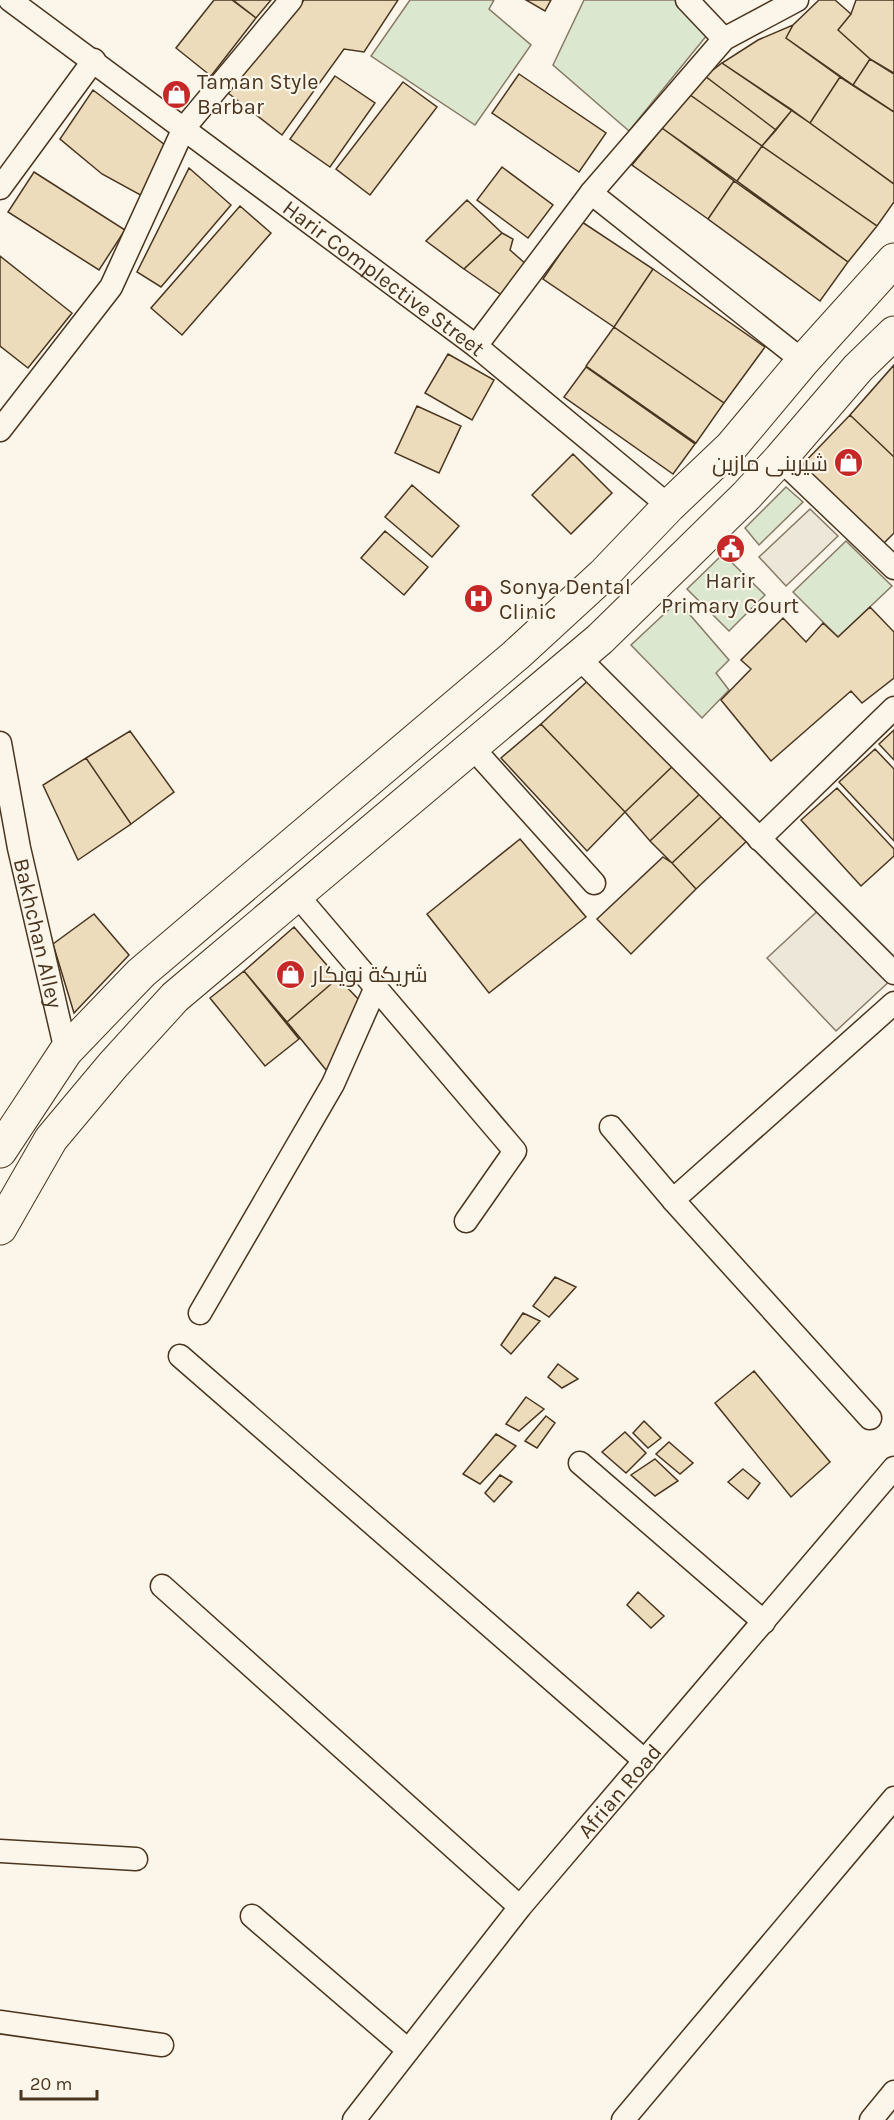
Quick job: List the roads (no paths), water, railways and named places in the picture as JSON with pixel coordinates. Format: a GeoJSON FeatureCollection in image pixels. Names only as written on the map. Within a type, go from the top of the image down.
{"type":"FeatureCollection","features":[{"type":"Feature","properties":{"kind":"main road"},"geometry":{"type":"LineString","coordinates":[[0,1151],[66,1051],[141,974],[516,655],[603,575],[669,506],[731,447],[803,361],[878,281],[894,260]]}},
{"type":"Feature","properties":{"kind":"main road"},"geometry":{"type":"LineString","coordinates":[[0,1228],[51,1139],[113,1065],[175,997],[589,648],[696,546],[780,459],[858,368],[894,333]]}},
{"type":"Feature","properties":{"kind":"main road"},"geometry":{"type":"LineString","coordinates":[[566,608],[589,648]]}},
{"type":"Feature","properties":{"kind":"street","name":"Harir Complective Street"},"geometry":{"type":"LineString","coordinates":[[10,0],[94,60],[476,346],[669,506]]}},
{"type":"Feature","properties":{"kind":"street"},"geometry":{"type":"LineString","coordinates":[[0,430],[111,287],[184,128],[291,0]]}},
{"type":"Feature","properties":{"kind":"street"},"geometry":{"type":"LineString","coordinates":[[687,0],[724,39]]}},
{"type":"Feature","properties":{"kind":"street"},"geometry":{"type":"LineString","coordinates":[[476,346],[591,193],[724,39],[797,0]]}},
{"type":"Feature","properties":{"kind":"street"},"geometry":{"type":"LineString","coordinates":[[0,188],[94,60]]}},
{"type":"Feature","properties":{"kind":"street"},"geometry":{"type":"LineString","coordinates":[[591,193],[803,361]]}},
{"type":"Feature","properties":{"kind":"street"},"geometry":{"type":"LineString","coordinates":[[780,459],[894,568]]}},
{"type":"Feature","properties":{"kind":"street"},"geometry":{"type":"LineString","coordinates":[[589,648],[759,839],[894,973]]}},
{"type":"Feature","properties":{"kind":"street"},"geometry":{"type":"LineString","coordinates":[[759,839],[894,708]]}},
{"type":"Feature","properties":{"kind":"street","name":"Bakhchan Alley"},"geometry":{"type":"LineString","coordinates":[[0,743],[19,848],[66,1051]]}},
{"type":"Feature","properties":{"kind":"street"},"geometry":{"type":"LineString","coordinates":[[471,746],[594,883]]}},
{"type":"Feature","properties":{"kind":"street"},"geometry":{"type":"LineString","coordinates":[[297,895],[515,1151],[466,1221]]}},
{"type":"Feature","properties":{"kind":"street"},"geometry":{"type":"LineString","coordinates":[[200,1313],[333,1084],[376,987]]}},
{"type":"Feature","properties":{"kind":"street"},"geometry":{"type":"LineString","coordinates":[[673,1200],[894,1004]]}},
{"type":"Feature","properties":{"kind":"street"},"geometry":{"type":"LineString","coordinates":[[611,1127],[673,1200],[870,1418]]}},
{"type":"Feature","properties":{"kind":"street"},"geometry":{"type":"LineString","coordinates":[[180,1356],[645,1761]]}},
{"type":"Feature","properties":{"kind":"street"},"geometry":{"type":"LineString","coordinates":[[580,1463],[764,1622]]}},
{"type":"Feature","properties":{"kind":"street","name":"Afrian Road"},"geometry":{"type":"LineString","coordinates":[[354,2120],[520,1907],[894,1468]]}},
{"type":"Feature","properties":{"kind":"street"},"geometry":{"type":"LineString","coordinates":[[162,1586],[520,1907]]}},
{"type":"Feature","properties":{"kind":"street"},"geometry":{"type":"LineString","coordinates":[[623,2120],[894,1798]]}},
{"type":"Feature","properties":{"kind":"street"},"geometry":{"type":"LineString","coordinates":[[0,1851],[136,1859]]}},
{"type":"Feature","properties":{"kind":"street"},"geometry":{"type":"LineString","coordinates":[[252,1916],[408,2050]]}},
{"type":"Feature","properties":{"kind":"street"},"geometry":{"type":"LineString","coordinates":[[0,2022],[162,2045]]}},
{"type":"Feature","properties":{"kind":"street"},"geometry":{"type":"LineString","coordinates":[[871,2120],[894,2092]]}},
{"type":"Feature","properties":{"kind":"place","name":"Taman Style Barbar"},"geometry":{"type":"Point","coordinates":[176,94]}},
{"type":"Feature","properties":{"kind":"place","name":"شیرینی مازین"},"geometry":{"type":"Point","coordinates":[849,463]}},
{"type":"Feature","properties":{"kind":"place","name":"Harir Primary Court"},"geometry":{"type":"Point","coordinates":[730,548]}},
{"type":"Feature","properties":{"kind":"place","name":"Sonya Dental Clinic"},"geometry":{"type":"Point","coordinates":[478,599]}},
{"type":"Feature","properties":{"kind":"place","name":"شريكة نويكار"},"geometry":{"type":"Point","coordinates":[291,974]}}]}
